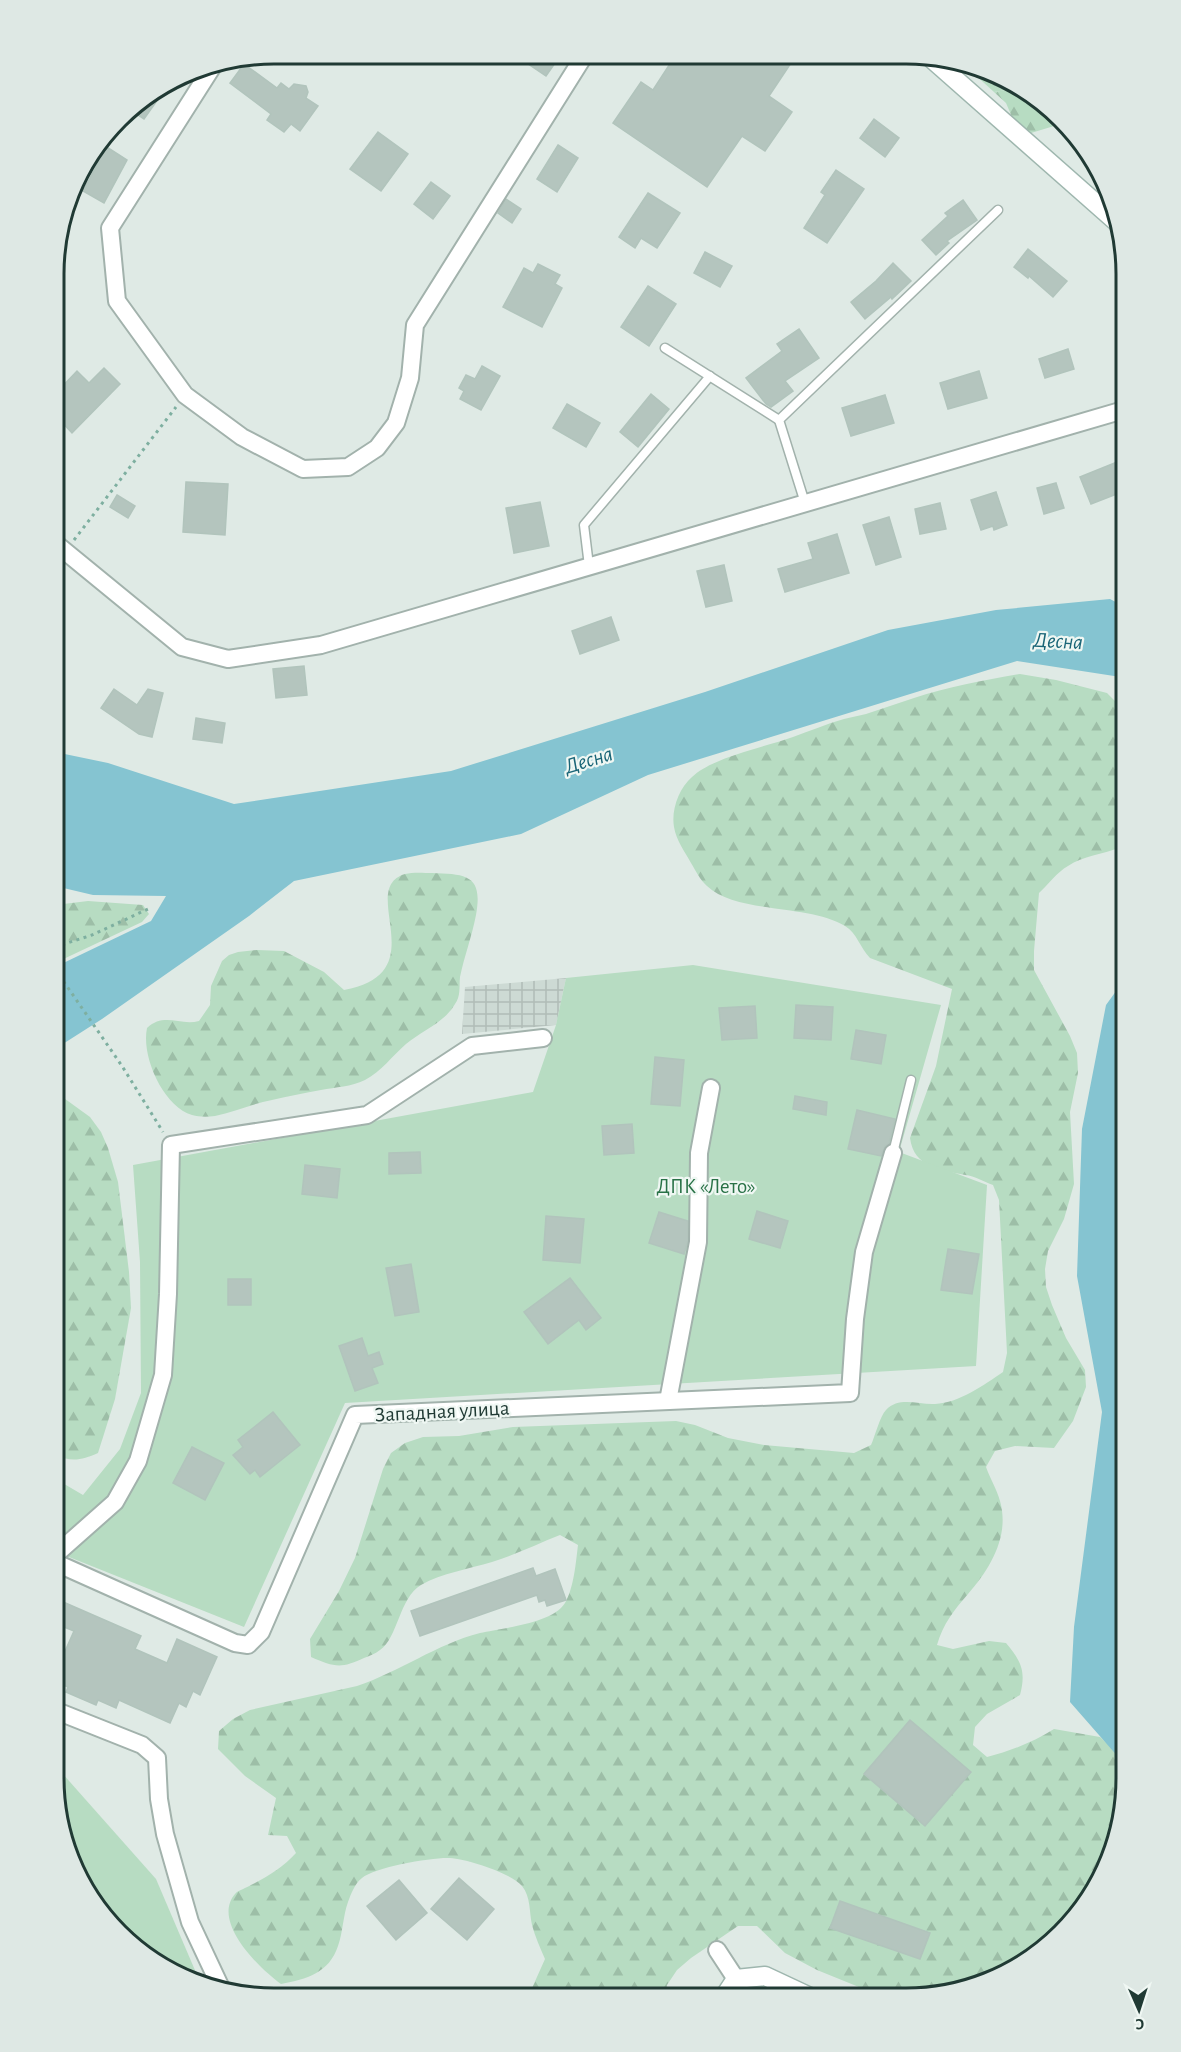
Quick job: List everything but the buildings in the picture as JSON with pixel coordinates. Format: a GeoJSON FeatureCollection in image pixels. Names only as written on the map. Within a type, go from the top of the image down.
{"type":"FeatureCollection","features":[{"type":"Feature","properties":{"kind":"main road"},"geometry":{"type":"LineString","coordinates":[[942,68],[1107,213]]}},
{"type":"Feature","properties":{"kind":"main road"},"geometry":{"type":"LineString","coordinates":[[730,1988],[736,1979],[765,1976],[791,1988]]}},
{"type":"Feature","properties":{"kind":"street"},"geometry":{"type":"LineString","coordinates":[[207,76],[110,228],[117,301],[185,395],[242,437],[303,469],[348,467],[377,448],[396,423],[410,378],[415,325],[579,65]]}},
{"type":"Feature","properties":{"kind":"street"},"geometry":{"type":"LineString","coordinates":[[64,549],[182,647],[228,659],[321,645],[1116,413]]}},
{"type":"Feature","properties":{"kind":"street"},"geometry":{"type":"LineString","coordinates":[[64,1547],[115,1502],[138,1461],[163,1375],[168,1293],[171,1145],[367,1115],[472,1046],[543,1038]]}},
{"type":"Feature","properties":{"kind":"street"},"geometry":{"type":"LineString","coordinates":[[668,1401],[698,1242],[699,1153],[711,1088]]}},
{"type":"Feature","properties":{"kind":"street","name":"Западная улица"},"geometry":{"type":"LineString","coordinates":[[64,1566],[235,1643],[248,1645],[261,1632],[355,1415],[850,1393],[855,1319],[864,1252],[893,1153]]}},
{"type":"Feature","properties":{"kind":"street"},"geometry":{"type":"LineString","coordinates":[[64,1714],[142,1745],[157,1758],[159,1799],[165,1834],[190,1922],[216,1979]]}},
{"type":"Feature","properties":{"kind":"street"},"geometry":{"type":"LineString","coordinates":[[717,1950],[736,1979]]}},
{"type":"Feature","properties":{"kind":"lane"},"geometry":{"type":"LineString","coordinates":[[779,420],[998,210]]}},
{"type":"Feature","properties":{"kind":"lane"},"geometry":{"type":"LineString","coordinates":[[665,348],[779,420],[805,503]]}},
{"type":"Feature","properties":{"kind":"lane"},"geometry":{"type":"LineString","coordinates":[[589,566],[584,525],[710,376]]}},
{"type":"Feature","properties":{"kind":"lane"},"geometry":{"type":"LineString","coordinates":[[893,1153],[910,1080]]}},
{"type":"Feature","properties":{"kind":"path"},"geometry":{"type":"LineString","coordinates":[[64,543],[185,395]]}},
{"type":"Feature","properties":{"kind":"path"},"geometry":{"type":"LineString","coordinates":[[64,944],[92,935],[148,909]]}},
{"type":"Feature","properties":{"kind":"path"},"geometry":{"type":"LineString","coordinates":[[64,982],[122,1066],[171,1145]]}},
{"type":"Feature","properties":{"kind":"shaded area"},"geometry":{"type":"Polygon","coordinates":[[[566,978],[556,1025],[462,1034],[465,987],[566,978]]]}},
{"type":"Feature","properties":{"kind":"green space"},"geometry":{"type":"Polygon","coordinates":[[[978,78],[1006,90],[994,92],[978,78]]]}},
{"type":"Feature","properties":{"kind":"green space"},"geometry":{"type":"Polygon","coordinates":[[[1006,90],[1034,108],[1055,126],[1031,133],[1015,124],[1006,103],[994,92],[1006,90]]]}},
{"type":"Feature","properties":{"kind":"green space"},"geometry":{"type":"Polygon","coordinates":[[[1020,674],[1056,680],[1107,693],[1116,702],[1116,849],[1068,866],[1039,893],[1034,951],[1034,970],[1077,1053],[1078,1073],[1070,1112],[1074,1184],[1064,1219],[1048,1251],[1045,1269],[1046,1287],[1052,1305],[1066,1338],[1085,1370],[1086,1387],[1073,1421],[1054,1448],[1015,1446],[995,1451],[986,1467],[1000,1501],[1002,1527],[1000,1539],[984,1574],[942,1630],[937,1645],[953,1649],[989,1641],[1006,1643],[1019,1662],[1023,1680],[1020,1695],[987,1714],[975,1727],[973,1745],[987,1757],[1022,1746],[1054,1729],[1100,1737],[1113,1749],[1116,1755],[1115,1805],[1105,1845],[1095,1870],[1081,1894],[1064,1916],[1023,1952],[999,1966],[974,1976],[934,1986],[861,1988],[817,1970],[785,1953],[757,1926],[738,1926],[677,1970],[666,1988],[532,1988],[545,1959],[533,1929],[528,1900],[522,1886],[508,1876],[488,1867],[458,1859],[418,1861],[379,1870],[362,1878],[349,1899],[338,1946],[329,1963],[308,1977],[281,1984],[262,1968],[241,1944],[233,1931],[229,1918],[229,1905],[236,1893],[275,1871],[296,1853],[287,1836],[268,1835],[276,1798],[245,1776],[218,1749],[219,1731],[233,1719],[250,1710],[357,1686],[464,1638],[526,1624],[549,1616],[565,1603],[573,1582],[578,1545],[560,1535],[501,1559],[447,1574],[421,1585],[408,1599],[391,1637],[374,1654],[343,1665],[332,1665],[311,1657],[310,1639],[339,1591],[355,1558],[383,1469],[391,1453],[405,1443],[423,1437],[459,1436],[513,1427],[676,1421],[695,1425],[728,1438],[764,1445],[854,1453],[871,1445],[882,1417],[891,1406],[903,1402],[944,1403],[971,1392],[1003,1372],[1007,1353],[999,1200],[993,1185],[972,1177],[938,1169],[923,1162],[917,1156],[910,1138],[936,1066],[952,989],[870,958],[849,929],[830,919],[754,905],[720,895],[707,886],[698,875],[679,841],[673,820],[675,807],[683,787],[701,770],[713,764],[831,723],[967,684],[1020,674]]]}},
{"type":"Feature","properties":{"kind":"green space"},"geometry":{"type":"Polygon","coordinates":[[[432,873],[464,876],[475,885],[478,902],[460,977],[458,998],[445,1016],[406,1044],[376,1073],[354,1084],[278,1099],[212,1116],[192,1115],[181,1110],[172,1102],[156,1079],[151,1065],[147,1052],[147,1028],[153,1023],[166,1020],[199,1021],[210,1005],[211,986],[222,961],[238,952],[284,951],[324,972],[344,990],[371,981],[386,967],[391,950],[388,896],[392,883],[405,874],[432,873]]]}},
{"type":"Feature","properties":{"kind":"green space"},"geometry":{"type":"Polygon","coordinates":[[[88,901],[143,905],[149,914],[142,922],[64,959],[64,904],[88,901]]]}},
{"type":"Feature","properties":{"kind":"green space","name":"ДПК «Лето»"},"geometry":{"type":"Polygon","coordinates":[[[693,965],[941,1005],[899,1152],[987,1185],[976,1366],[345,1403],[244,1627],[64,1555],[64,1484],[83,1495],[120,1449],[141,1393],[140,1262],[133,1165],[533,1092],[556,1025],[566,978],[693,965]]]}},
{"type":"Feature","properties":{"kind":"green space"},"geometry":{"type":"Polygon","coordinates":[[[64,1098],[90,1117],[101,1132],[108,1148],[118,1182],[131,1308],[115,1399],[98,1453],[87,1457],[64,1458],[64,1098]]]}},
{"type":"Feature","properties":{"kind":"green space"},"geometry":{"type":"Polygon","coordinates":[[[64,1775],[156,1879],[196,1972],[182,1966],[147,1944],[126,1926],[100,1894],[86,1870],[72,1832],[66,1805],[64,1775]]]}},
{"type":"Feature","properties":{"kind":"water","name":"Десна"},"geometry":{"type":"Polygon","coordinates":[[[1110,599],[1116,602],[1116,676],[1017,661],[648,775],[521,834],[294,881],[249,916],[64,1043],[64,963],[151,921],[166,896],[93,895],[64,888],[64,754],[108,763],[234,804],[451,771],[705,692],[888,630],[996,610],[1110,599]]]}},
{"type":"Feature","properties":{"kind":"water"},"geometry":{"type":"Polygon","coordinates":[[[1116,991],[1116,1754],[1070,1702],[1074,1627],[1102,1412],[1077,1276],[1082,1129],[1106,1005],[1116,991]]]}}]}
